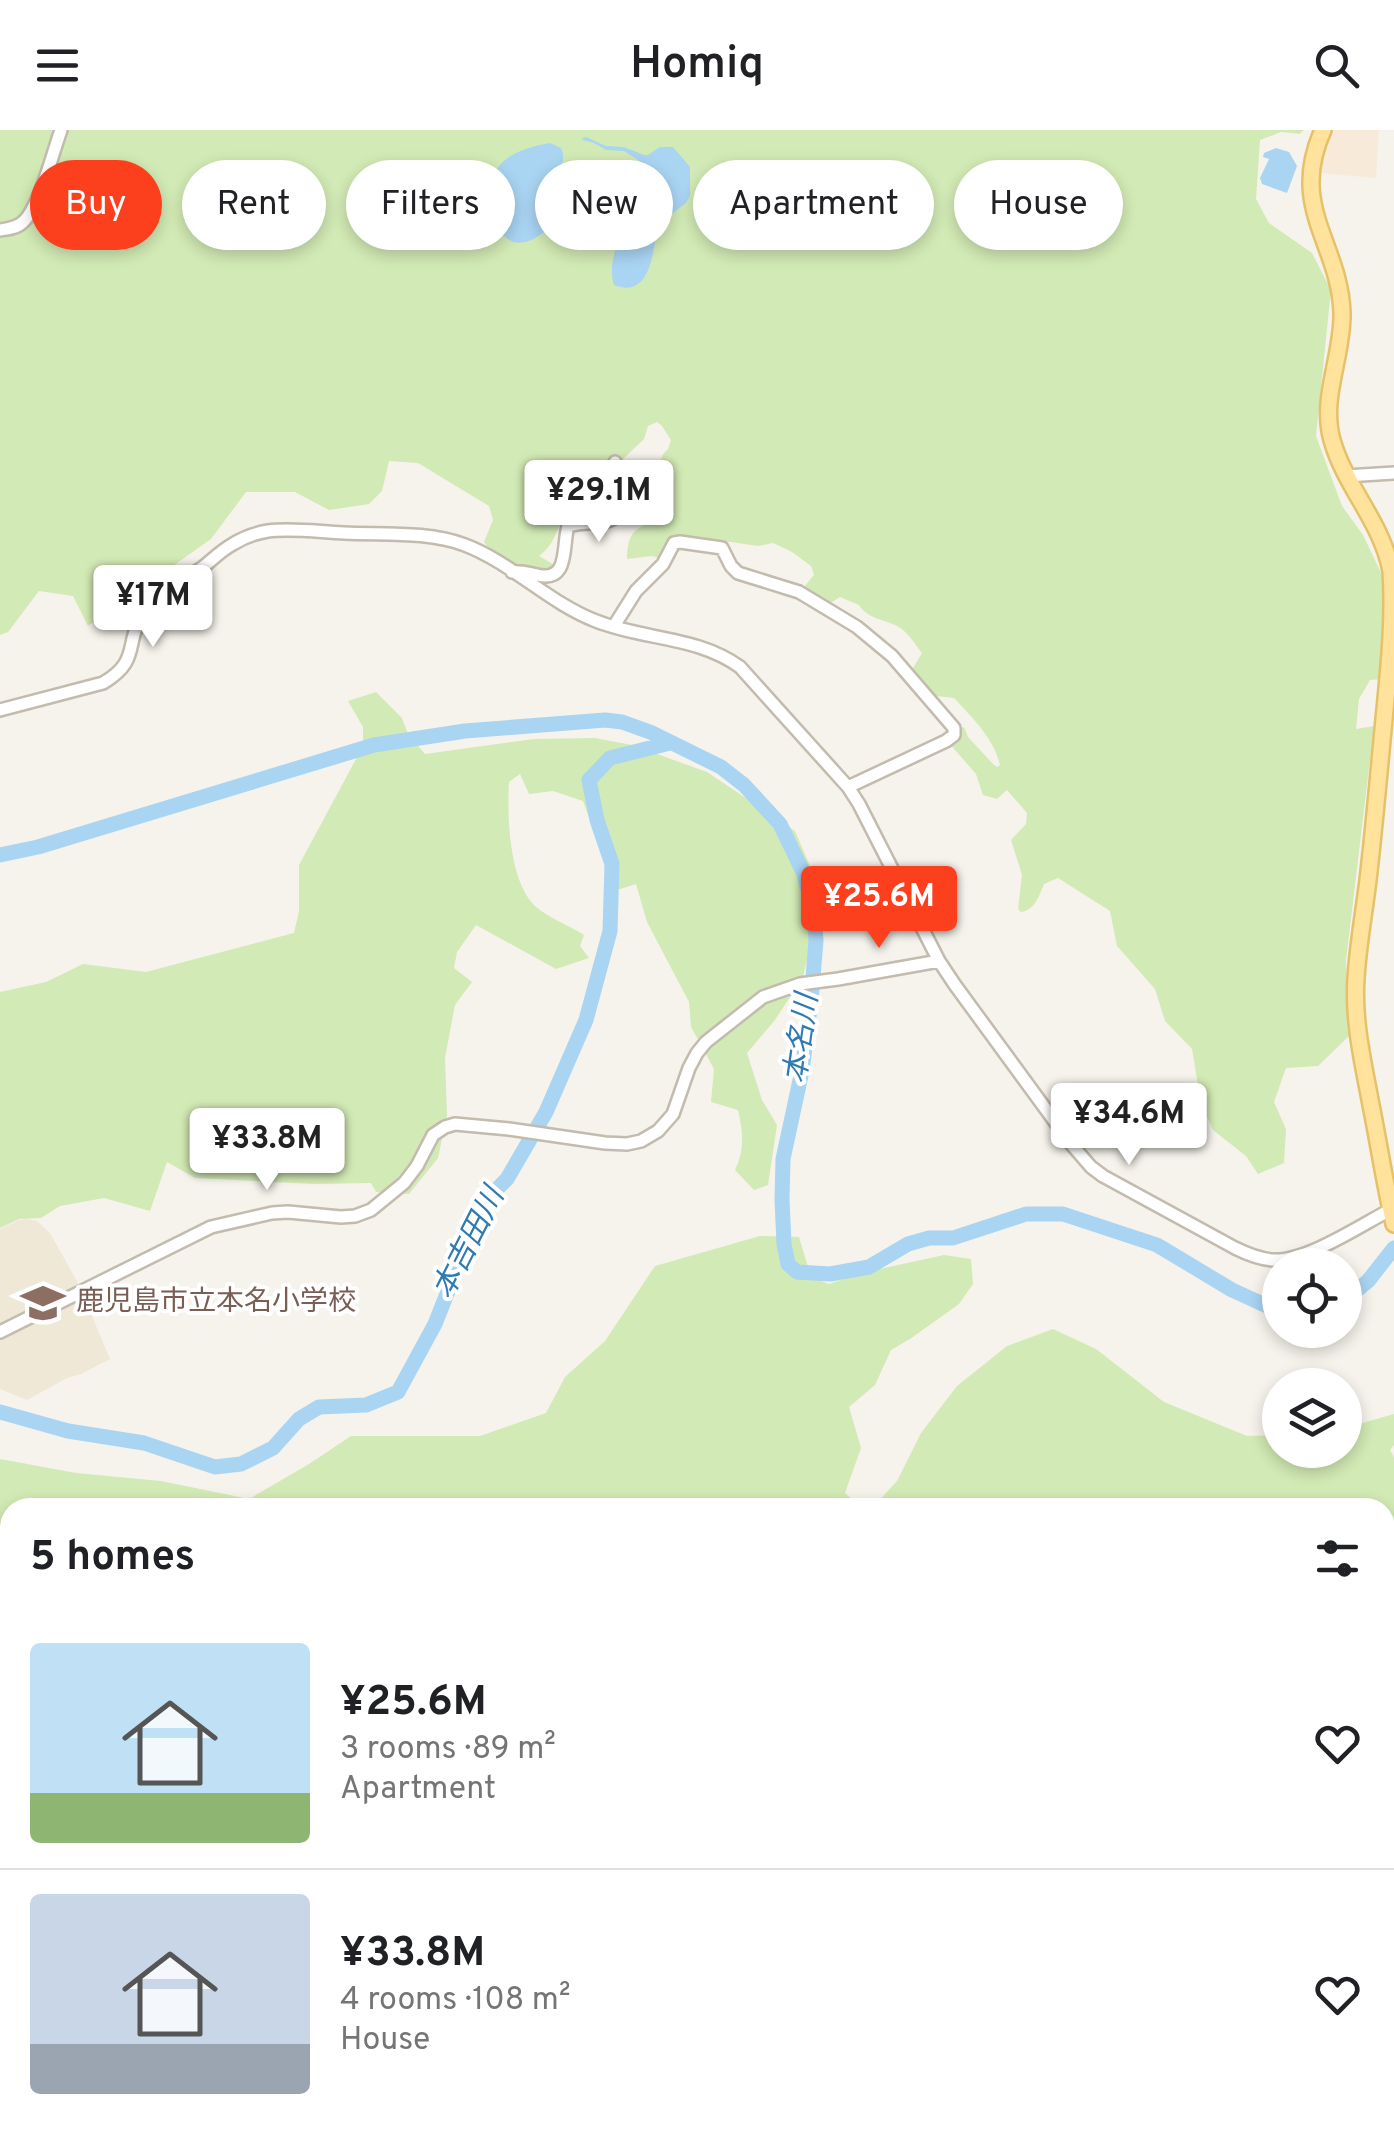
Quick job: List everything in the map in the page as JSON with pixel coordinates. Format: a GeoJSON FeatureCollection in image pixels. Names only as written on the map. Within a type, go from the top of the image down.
{"type":"FeatureCollection","features":[{"type":"Feature","properties":{"kind":"main road"},"geometry":{"type":"LineString","coordinates":[[1323,130],[1314,155],[1311,190],[1342,306],[1341,342],[1328,417],[1346,476],[1372,518],[1393,581],[1356,1010],[1392,1217]]}},
{"type":"Feature","properties":{"kind":"street"},"geometry":{"type":"LineString","coordinates":[[0,230],[23,223],[33,208],[61,130]]}},
{"type":"Feature","properties":{"kind":"street"},"geometry":{"type":"LineString","coordinates":[[512,572],[552,575],[564,562],[568,526],[612,520],[630,494],[615,462]]}},
{"type":"Feature","properties":{"kind":"street"},"geometry":{"type":"LineString","coordinates":[[1346,476],[1394,473]]}},
{"type":"Feature","properties":{"kind":"street"},"geometry":{"type":"LineString","coordinates":[[0,710],[103,683],[114,676],[131,656],[137,626],[148,609],[247,536],[290,530],[440,538],[465,546],[595,621],[698,646],[726,657],[750,678],[860,804],[940,961],[1090,1166],[1125,1190],[1250,1255],[1276,1260],[1307,1253],[1392,1217]]}},
{"type":"Feature","properties":{"kind":"street"},"geometry":{"type":"LineString","coordinates":[[614,626],[636,591],[663,564],[674,543],[680,542],[722,548],[738,573],[798,592],[857,626],[892,656],[954,728],[954,735],[848,787]]}},
{"type":"Feature","properties":{"kind":"street"},"geometry":{"type":"LineString","coordinates":[[0,1332],[210,1226],[272,1213],[341,1217],[372,1210],[404,1184],[433,1135],[444,1127],[526,1130],[627,1144],[650,1136],[674,1114],[697,1053],[763,997],[800,984],[940,961]]}},
{"type":"Feature","properties":{"kind":"shaded area"},"geometry":{"type":"Polygon","coordinates":[[[1332,130],[1379,130],[1376,178],[1319,173],[1332,130]]]}},
{"type":"Feature","properties":{"kind":"shaded area","name":"鹿児島市立本名小学校"},"geometry":{"type":"Polygon","coordinates":[[[27,1219],[37,1221],[50,1233],[78,1283],[110,1359],[27,1400],[0,1389],[0,1337],[6,1334],[0,1323],[0,1229],[27,1219]]]}},
{"type":"Feature","properties":{"kind":"green space"},"geometry":{"type":"Polygon","coordinates":[[[0,130],[1304,130],[1300,134],[1281,132],[1260,140],[1256,199],[1269,223],[1312,253],[1331,290],[1316,436],[1342,506],[1363,535],[1383,577],[1382,679],[1370,680],[1359,699],[1356,729],[1374,726],[1346,961],[1350,1035],[1318,1066],[1286,1068],[1274,1102],[1286,1129],[1284,1163],[1258,1174],[1246,1156],[1213,1130],[1201,1103],[1192,1049],[1165,1021],[1155,989],[1117,946],[1110,911],[1058,878],[1044,884],[1030,908],[1021,912],[1018,909],[1022,875],[1011,840],[1026,824],[1027,813],[1007,790],[997,799],[983,795],[976,774],[948,742],[964,727],[968,737],[997,767],[1000,765],[993,746],[954,698],[928,695],[910,673],[922,653],[904,631],[840,597],[832,602],[818,599],[804,587],[814,575],[811,566],[773,543],[758,546],[679,540],[662,559],[627,559],[630,538],[654,517],[661,502],[661,461],[671,440],[657,422],[648,426],[644,439],[621,461],[617,485],[604,490],[598,483],[589,482],[571,496],[555,537],[539,556],[556,566],[551,573],[515,567],[487,546],[484,542],[493,520],[489,506],[418,463],[389,461],[382,491],[369,504],[329,510],[295,492],[246,492],[211,539],[88,626],[73,596],[39,591],[8,632],[0,635],[0,130]]]}},
{"type":"Feature","properties":{"kind":"green space"},"geometry":{"type":"Polygon","coordinates":[[[376,692],[402,718],[408,734],[425,754],[534,739],[595,738],[632,745],[707,772],[795,831],[822,894],[803,977],[747,1053],[762,1100],[777,1125],[768,1185],[754,1190],[735,1170],[742,1140],[738,1110],[711,1102],[714,1069],[691,1027],[689,1002],[647,922],[636,884],[605,894],[605,862],[583,801],[553,791],[529,794],[520,774],[509,782],[508,796],[509,830],[520,881],[535,906],[584,935],[580,946],[589,958],[556,969],[476,925],[457,952],[454,968],[472,982],[455,1005],[445,1058],[447,1115],[438,1158],[409,1194],[376,1192],[371,1183],[195,1178],[167,1162],[150,1211],[104,1198],[60,1206],[41,1218],[19,1219],[0,1228],[0,992],[46,982],[83,964],[146,972],[294,933],[299,911],[299,865],[363,746],[363,727],[348,701],[376,692]]]}},
{"type":"Feature","properties":{"kind":"green space"},"geometry":{"type":"Polygon","coordinates":[[[760,1236],[799,1237],[811,1277],[829,1284],[944,1255],[971,1259],[973,1284],[959,1304],[891,1350],[875,1385],[849,1407],[861,1448],[845,1493],[851,1498],[251,1498],[351,1436],[480,1436],[546,1413],[565,1377],[605,1341],[655,1266],[760,1236]]]}},
{"type":"Feature","properties":{"kind":"green space"},"geometry":{"type":"Polygon","coordinates":[[[1053,1329],[1096,1349],[1164,1402],[1247,1436],[1262,1436],[1262,1468],[1362,1468],[1362,1423],[1394,1414],[1394,1445],[1390,1450],[1394,1457],[1394,1498],[881,1498],[897,1481],[921,1433],[957,1386],[1007,1346],[1053,1329]]]}},
{"type":"Feature","properties":{"kind":"green space"},"geometry":{"type":"Polygon","coordinates":[[[0,1459],[76,1473],[161,1481],[244,1498],[0,1498],[0,1459]]]}},
{"type":"Feature","properties":{"kind":"water"},"geometry":{"type":"Polygon","coordinates":[[[582,138],[644,155],[660,147],[673,147],[690,167],[690,196],[686,203],[673,213],[673,160],[638,160],[624,151],[606,150],[582,138]]]}},
{"type":"Feature","properties":{"kind":"water"},"geometry":{"type":"Polygon","coordinates":[[[550,143],[561,148],[563,160],[535,160],[535,237],[516,242],[515,160],[506,160],[550,143]]]}},
{"type":"Feature","properties":{"kind":"water"},"geometry":{"type":"Polygon","coordinates":[[[1276,148],[1289,152],[1297,166],[1287,193],[1262,184],[1260,178],[1269,159],[1263,157],[1264,153],[1276,148]]]}},
{"type":"Feature","properties":{"kind":"water"},"geometry":{"type":"Polygon","coordinates":[[[616,250],[653,250],[643,279],[627,288],[614,285],[616,250]]]}},
{"type":"Feature","properties":{"kind":"waterway","name":"本名川"},"geometry":{"type":"LineString","coordinates":[[0,855],[38,847],[374,745],[465,731],[622,722],[721,767],[744,785],[780,824],[804,874],[814,912],[816,941],[802,1071],[783,1159],[784,1244],[788,1264],[797,1272],[830,1274],[869,1267],[908,1244],[929,1238],[953,1238],[1026,1214],[1063,1214],[1157,1245],[1262,1304]]}},
{"type":"Feature","properties":{"kind":"waterway","name":"本吉田川"},"geometry":{"type":"LineString","coordinates":[[0,1412],[68,1431],[144,1443],[215,1467],[241,1464],[273,1448],[299,1419],[319,1407],[366,1405],[398,1392],[435,1324],[493,1193],[507,1179],[546,1112],[586,1020],[610,931],[612,864],[589,780],[610,758],[670,743]]}},
{"type":"Feature","properties":{"kind":"waterway","name":"本名川"},"geometry":{"type":"LineString","coordinates":[[1362,1286],[1394,1248]]}},
{"type":"Feature","properties":{"kind":"place","name":"鹿児島市立本名小学校"},"geometry":{"type":"Point","coordinates":[43,1303]}}]}
